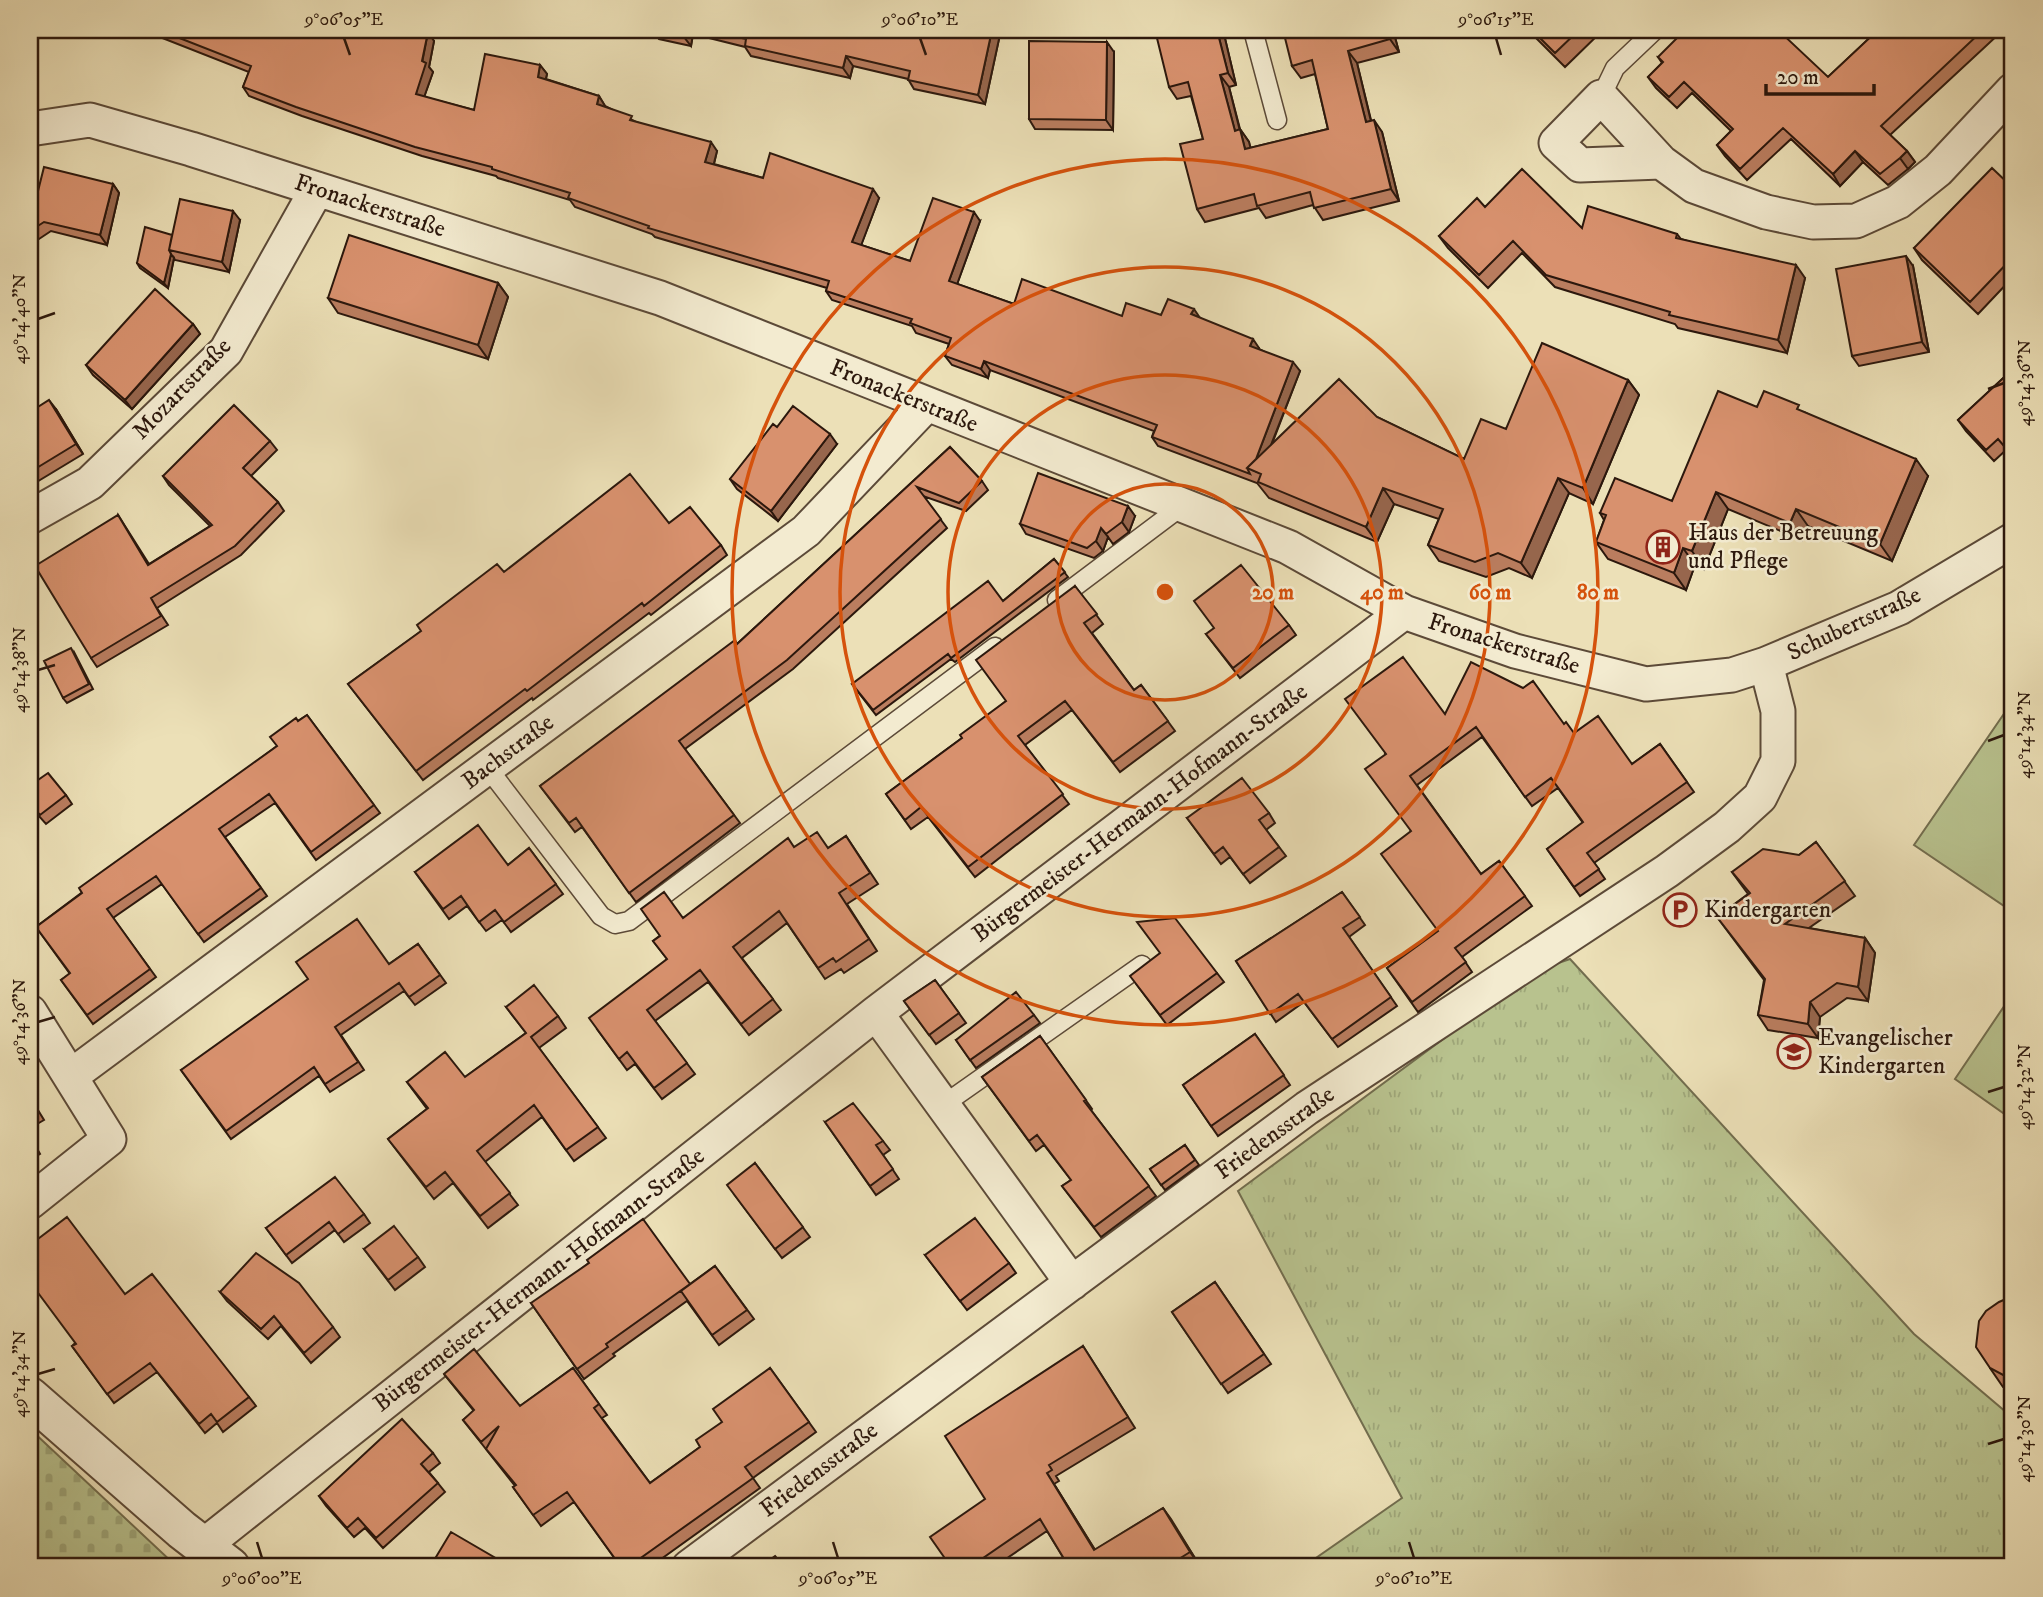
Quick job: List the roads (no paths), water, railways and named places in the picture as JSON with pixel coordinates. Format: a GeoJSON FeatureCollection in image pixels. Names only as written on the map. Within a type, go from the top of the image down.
{"type":"FeatureCollection","features":[{"type":"Feature","properties":{"kind":"street"},"geometry":{"type":"LineString","coordinates":[[1661,162],[1580,165],[1556,143],[1601,97],[1661,162],[1694,186],[1766,212],[1813,222],[1856,221],[1898,202],[1938,170],[2013,90]]}},
{"type":"Feature","properties":{"kind":"street","name":"Fronackerstraße"},"geometry":{"type":"LineString","coordinates":[[30,129],[90,120],[660,298],[1288,547],[1404,612],[1515,651],[1646,684],[1732,675],[1766,664]]}},
{"type":"Feature","properties":{"kind":"street","name":"Mozartstraße"},"geometry":{"type":"LineString","coordinates":[[30,517],[90,483],[226,351],[317,189]]}},
{"type":"Feature","properties":{"kind":"street","name":"Bachstraße"},"geometry":{"type":"LineString","coordinates":[[71,1076],[806,531],[926,405]]}},
{"type":"Feature","properties":{"kind":"street","name":"Schubertstraße"},"geometry":{"type":"LineString","coordinates":[[1766,664],[1899,608],[2013,540]]}},
{"type":"Feature","properties":{"kind":"street","name":"Bürgermeister-Hermann-Hofmann-Straße"},"geometry":{"type":"LineString","coordinates":[[216,1557],[876,1013],[1404,612]]}},
{"type":"Feature","properties":{"kind":"street","name":"Friedensstraße"},"geometry":{"type":"LineString","coordinates":[[689,1567],[1307,1108],[1667,871],[1727,827],[1760,797],[1778,761],[1778,711],[1766,664]]}},
{"type":"Feature","properties":{"kind":"street"},"geometry":{"type":"LineString","coordinates":[[30,1012],[110,1139],[30,1202]]}},
{"type":"Feature","properties":{"kind":"street"},"geometry":{"type":"LineString","coordinates":[[876,1013],[1072,1283]]}},
{"type":"Feature","properties":{"kind":"street"},"geometry":{"type":"LineString","coordinates":[[30,1397],[216,1557]]}},
{"type":"Feature","properties":{"kind":"lane"},"geometry":{"type":"LineString","coordinates":[[1253,30],[1277,120]]}},
{"type":"Feature","properties":{"kind":"lane"},"geometry":{"type":"LineString","coordinates":[[1601,97],[1615,68],[1655,30]]}},
{"type":"Feature","properties":{"kind":"lane"},"geometry":{"type":"LineString","coordinates":[[1038,614],[1182,506]]}},
{"type":"Feature","properties":{"kind":"lane"},"geometry":{"type":"LineString","coordinates":[[487,767],[601,916],[615,924],[629,921],[1005,639]]}},
{"type":"Feature","properties":{"kind":"lane"},"geometry":{"type":"LineString","coordinates":[[943,1105],[1142,965]]}},
{"type":"Feature","properties":{"kind":"place","name":"Haus der Betreuung und Pflege"},"geometry":{"type":"Point","coordinates":[1663,547]}},
{"type":"Feature","properties":{"kind":"place","name":"Kindergarten"},"geometry":{"type":"Point","coordinates":[1680,910]}},
{"type":"Feature","properties":{"kind":"place","name":"Evangelischer Kindergarten"},"geometry":{"type":"Point","coordinates":[1794,1052]}}]}
